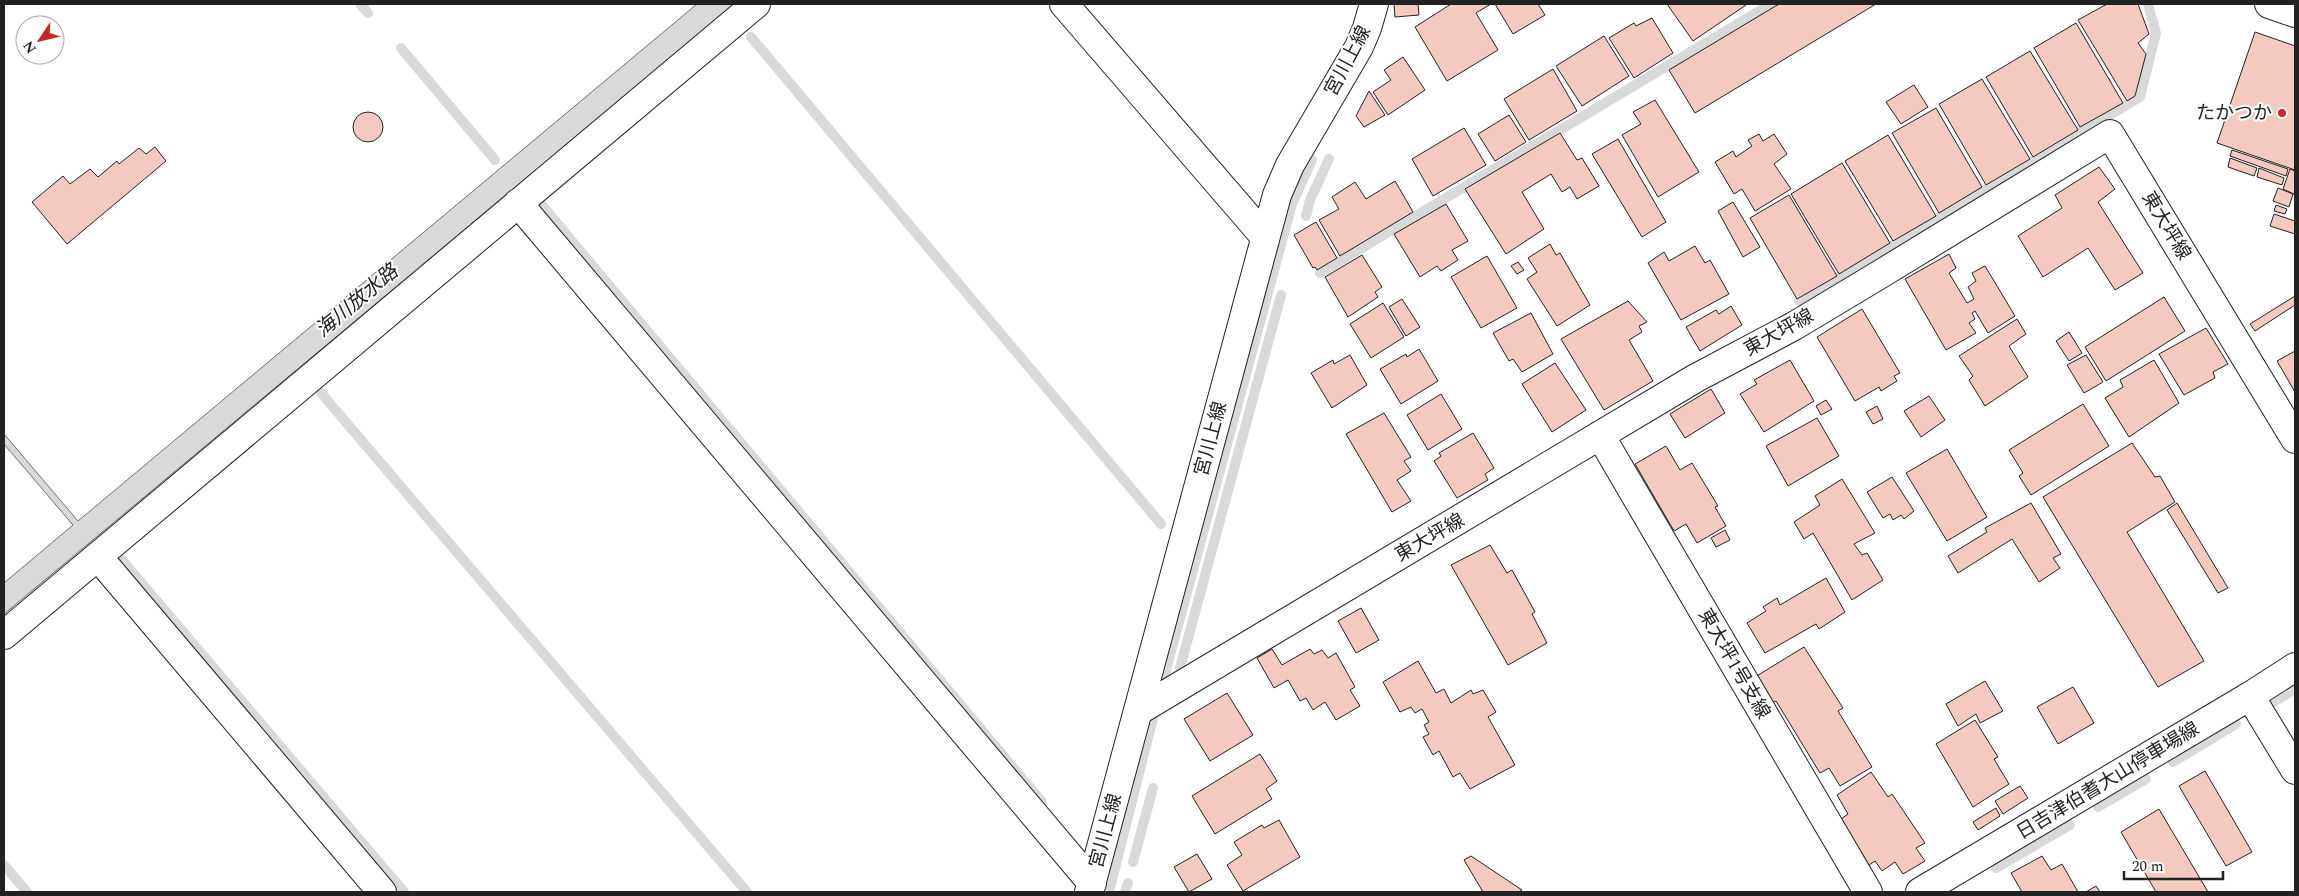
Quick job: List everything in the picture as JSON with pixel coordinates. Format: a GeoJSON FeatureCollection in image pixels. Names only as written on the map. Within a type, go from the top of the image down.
{"type":"FeatureCollection","features":[{"type":"Feature","properties":{"kind":"main road"},"geometry":{"type":"LineString","coordinates":[[4,636],[756,4]]}},
{"type":"Feature","properties":{"kind":"main road"},"geometry":{"type":"LineString","coordinates":[[1064,4],[1264,237]]}},
{"type":"Feature","properties":{"kind":"main road","name":"宮川上線"},"geometry":{"type":"LineString","coordinates":[[1091,888],[1264,237],[1277,195],[1290,165],[1359,47],[1374,4]]}},
{"type":"Feature","properties":{"kind":"main road"},"geometry":{"type":"LineString","coordinates":[[2269,4],[2295,13]]}},
{"type":"Feature","properties":{"kind":"main road","name":"東大坪線"},"geometry":{"type":"LineString","coordinates":[[1138,711],[1458,522],[1696,378],[1820,311],[2110,134],[2295,439]]}},
{"type":"Feature","properties":{"kind":"main road"},"geometry":{"type":"LineString","coordinates":[[518,203],[1091,888]]}},
{"type":"Feature","properties":{"kind":"main road","name":"東大坪1号支線"},"geometry":{"type":"LineString","coordinates":[[1600,435],[1868,892]]}},
{"type":"Feature","properties":{"kind":"main road"},"geometry":{"type":"LineString","coordinates":[[99,558],[382,892]]}},
{"type":"Feature","properties":{"kind":"main road","name":"日吉津伯耆大山停車場線"},"geometry":{"type":"LineString","coordinates":[[1920,892],[2250,696],[2295,667]]}},
{"type":"Feature","properties":{"kind":"main road"},"geometry":{"type":"LineString","coordinates":[[2250,696],[2295,770]]}},
{"type":"Feature","properties":{"kind":"water","name":"海川放水路"},"geometry":{"type":"Polygon","coordinates":[[[697,4],[735,4],[4,614],[4,583],[73,525],[4,444],[4,434],[78,521],[697,4]]]}},
{"type":"Feature","properties":{"kind":"building"},"geometry":{"type":"Polygon","coordinates":[[[1394,4],[1418,4],[1419,15],[1395,17],[1394,4]]]}},
{"type":"Feature","properties":{"kind":"building"},"geometry":{"type":"Polygon","coordinates":[[[1451,4],[1491,4],[1476,13],[1498,50],[1447,81],[1415,27],[1451,4]]]}},
{"type":"Feature","properties":{"kind":"building"},"geometry":{"type":"Polygon","coordinates":[[[1495,4],[1538,4],[1545,15],[1513,34],[1495,4]]]}},
{"type":"Feature","properties":{"kind":"building"},"geometry":{"type":"Polygon","coordinates":[[[1667,4],[1745,4],[1746,5],[1693,41],[1667,4]]]}},
{"type":"Feature","properties":{"kind":"building"},"geometry":{"type":"Polygon","coordinates":[[[1779,4],[1876,4],[1695,113],[1669,70],[1779,4]]]}},
{"type":"Feature","properties":{"kind":"building"},"geometry":{"type":"Polygon","coordinates":[[[2107,4],[2138,4],[2149,34],[2138,43],[2146,54],[2135,96],[2127,101],[2078,20],[2107,4]]]}},
{"type":"Feature","properties":{"kind":"building"},"geometry":{"type":"Polygon","coordinates":[[[1652,18],[1673,53],[1634,78],[1609,38],[1634,23],[1636,26],[1652,18]]]}},
{"type":"Feature","properties":{"kind":"building"},"geometry":{"type":"Polygon","coordinates":[[[2076,23],[2123,103],[2080,127],[2034,48],[2076,23]]]}},
{"type":"Feature","properties":{"kind":"building"},"geometry":{"type":"Polygon","coordinates":[[[2255,32],[2295,46],[2295,170],[2217,143],[2255,32]]]}},
{"type":"Feature","properties":{"kind":"building"},"geometry":{"type":"Polygon","coordinates":[[[1604,36],[1629,76],[1582,106],[1556,66],[1604,36]]]}},
{"type":"Feature","properties":{"kind":"building"},"geometry":{"type":"Polygon","coordinates":[[[2030,51],[2078,130],[2033,157],[1986,77],[2030,51]]]}},
{"type":"Feature","properties":{"kind":"building"},"geometry":{"type":"Polygon","coordinates":[[[1403,57],[1425,90],[1388,115],[1373,92],[1391,80],[1384,70],[1403,57]]]}},
{"type":"Feature","properties":{"kind":"building"},"geometry":{"type":"Polygon","coordinates":[[[1553,69],[1577,111],[1529,140],[1504,99],[1553,69]]]}},
{"type":"Feature","properties":{"kind":"building"},"geometry":{"type":"Polygon","coordinates":[[[1982,79],[2030,159],[1986,185],[1939,104],[1982,79]]]}},
{"type":"Feature","properties":{"kind":"building"},"geometry":{"type":"Polygon","coordinates":[[[1914,85],[1928,107],[1901,124],[1886,102],[1914,85]]]}},
{"type":"Feature","properties":{"kind":"building"},"geometry":{"type":"Polygon","coordinates":[[[1369,91],[1385,115],[1364,127],[1356,116],[1369,91]]]}},
{"type":"Feature","properties":{"kind":"building"},"geometry":{"type":"Polygon","coordinates":[[[1655,100],[1699,172],[1658,197],[1622,135],[1641,124],[1633,112],[1655,100]]]}},
{"type":"Feature","properties":{"kind":"building"},"geometry":{"type":"Polygon","coordinates":[[[1936,108],[1982,187],[1939,213],[1892,133],[1936,108]]]}},
{"type":"Feature","properties":{"kind":"building"},"geometry":{"type":"Polygon","coordinates":[[[368,112],[379,116],[383,127],[379,138],[368,142],[357,138],[353,127],[357,116],[368,112]]]}},
{"type":"Feature","properties":{"kind":"building"},"geometry":{"type":"Polygon","coordinates":[[[1509,115],[1526,142],[1495,161],[1478,134],[1509,115]]]}},
{"type":"Feature","properties":{"kind":"building"},"geometry":{"type":"Polygon","coordinates":[[[1464,128],[1486,165],[1433,196],[1412,159],[1464,128]]]}},
{"type":"Feature","properties":{"kind":"building"},"geometry":{"type":"Polygon","coordinates":[[[1560,133],[1577,160],[1582,158],[1599,186],[1577,199],[1570,187],[1562,192],[1551,174],[1522,192],[1544,229],[1506,254],[1465,189],[1560,133]]]}},
{"type":"Feature","properties":{"kind":"building"},"geometry":{"type":"Polygon","coordinates":[[[1759,134],[1763,141],[1774,134],[1787,154],[1774,164],[1791,189],[1755,211],[1742,189],[1734,194],[1715,162],[1733,151],[1736,157],[1752,146],[1748,140],[1759,134]]]}},
{"type":"Feature","properties":{"kind":"building"},"geometry":{"type":"Polygon","coordinates":[[[1888,135],[1936,216],[1893,241],[1845,161],[1888,135]]]}},
{"type":"Feature","properties":{"kind":"building"},"geometry":{"type":"Polygon","coordinates":[[[1618,139],[1666,222],[1642,237],[1592,154],[1618,139]]]}},
{"type":"Feature","properties":{"kind":"building"},"geometry":{"type":"Polygon","coordinates":[[[155,147],[166,161],[67,244],[32,202],[63,176],[70,184],[90,169],[98,177],[117,161],[119,164],[139,148],[146,154],[155,147]]]}},
{"type":"Feature","properties":{"kind":"building"},"geometry":{"type":"Polygon","coordinates":[[[2232,150],[2288,169],[2286,176],[2230,156],[2232,150]]]}},
{"type":"Feature","properties":{"kind":"building"},"geometry":{"type":"Polygon","coordinates":[[[2230,158],[2257,168],[2254,176],[2228,167],[2230,158]]]}},
{"type":"Feature","properties":{"kind":"building"},"geometry":{"type":"Polygon","coordinates":[[[1842,163],[1890,243],[1839,274],[1791,194],[1842,163]]]}},
{"type":"Feature","properties":{"kind":"building"},"geometry":{"type":"Polygon","coordinates":[[[2099,167],[2115,189],[2098,202],[2143,273],[2115,290],[2088,248],[2043,277],[2018,236],[2062,208],[2055,195],[2099,167]]]}},
{"type":"Feature","properties":{"kind":"building"},"geometry":{"type":"Polygon","coordinates":[[[2259,168],[2284,178],[2282,185],[2257,177],[2259,168]]]}},
{"type":"Feature","properties":{"kind":"building"},"geometry":{"type":"Polygon","coordinates":[[[2290,169],[2295,171],[2295,197],[2294,194],[2283,189],[2290,169]]]}},
{"type":"Feature","properties":{"kind":"building"},"geometry":{"type":"Polygon","coordinates":[[[1395,181],[1413,212],[1340,256],[1319,220],[1339,209],[1332,197],[1355,182],[1366,199],[1395,181]]]}},
{"type":"Feature","properties":{"kind":"building"},"geometry":{"type":"Polygon","coordinates":[[[2278,188],[2293,194],[2289,207],[2273,201],[2278,188]]]}},
{"type":"Feature","properties":{"kind":"building"},"geometry":{"type":"Polygon","coordinates":[[[1789,195],[1837,276],[1797,299],[1750,218],[1789,195]]]}},
{"type":"Feature","properties":{"kind":"building"},"geometry":{"type":"Polygon","coordinates":[[[1733,202],[1760,247],[1743,257],[1718,211],[1733,202]]]}},
{"type":"Feature","properties":{"kind":"building"},"geometry":{"type":"Polygon","coordinates":[[[1446,204],[1468,241],[1452,250],[1458,260],[1441,271],[1437,266],[1420,277],[1394,234],[1446,204]]]}},
{"type":"Feature","properties":{"kind":"building"},"geometry":{"type":"Polygon","coordinates":[[[2276,205],[2287,209],[2285,214],[2274,211],[2276,205]]]}},
{"type":"Feature","properties":{"kind":"building"},"geometry":{"type":"Polygon","coordinates":[[[2274,214],[2295,221],[2295,234],[2270,226],[2274,214]]]}},
{"type":"Feature","properties":{"kind":"building"},"geometry":{"type":"Polygon","coordinates":[[[1316,222],[1337,258],[1317,270],[1315,267],[1313,268],[1294,235],[1316,222]]]}},
{"type":"Feature","properties":{"kind":"building"},"geometry":{"type":"Polygon","coordinates":[[[1550,244],[1556,255],[1560,253],[1590,305],[1557,326],[1527,279],[1537,272],[1528,258],[1550,244]]]}},
{"type":"Feature","properties":{"kind":"building"},"geometry":{"type":"Polygon","coordinates":[[[1695,246],[1705,263],[1710,260],[1729,294],[1681,320],[1648,263],[1664,252],[1669,261],[1695,246]]]}},
{"type":"Feature","properties":{"kind":"building"},"geometry":{"type":"Polygon","coordinates":[[[1949,254],[1956,268],[1949,273],[1967,303],[1974,299],[1968,287],[1976,281],[1972,273],[1985,266],[2015,316],[1988,333],[1975,311],[1972,313],[1975,319],[1969,323],[1976,333],[1946,350],[1905,279],[1949,254]]]}},
{"type":"Feature","properties":{"kind":"building"},"geometry":{"type":"Polygon","coordinates":[[[1362,255],[1382,287],[1375,292],[1378,297],[1348,317],[1325,277],[1362,255]]]}},
{"type":"Feature","properties":{"kind":"building"},"geometry":{"type":"Polygon","coordinates":[[[1487,256],[1517,308],[1481,328],[1451,277],[1487,256]]]}},
{"type":"Feature","properties":{"kind":"building"},"geometry":{"type":"Polygon","coordinates":[[[1518,262],[1524,270],[1517,274],[1511,266],[1518,262]]]}},
{"type":"Feature","properties":{"kind":"building"},"geometry":{"type":"Polygon","coordinates":[[[2295,296],[2295,305],[2255,331],[2250,324],[2295,296]]]}},
{"type":"Feature","properties":{"kind":"building"},"geometry":{"type":"Polygon","coordinates":[[[2164,297],[2185,331],[2106,381],[2085,347],[2164,297]]]}},
{"type":"Feature","properties":{"kind":"building"},"geometry":{"type":"Polygon","coordinates":[[[1402,299],[1420,327],[1406,336],[1389,307],[1402,299]]]}},
{"type":"Feature","properties":{"kind":"building"},"geometry":{"type":"Polygon","coordinates":[[[1628,301],[1647,322],[1639,326],[1642,332],[1629,340],[1653,381],[1604,410],[1561,339],[1628,301]]]}},
{"type":"Feature","properties":{"kind":"building"},"geometry":{"type":"Polygon","coordinates":[[[1383,303],[1404,337],[1371,358],[1350,324],[1383,303]]]}},
{"type":"Feature","properties":{"kind":"building"},"geometry":{"type":"Polygon","coordinates":[[[1731,306],[1742,325],[1700,351],[1686,327],[1716,310],[1719,314],[1731,306]]]}},
{"type":"Feature","properties":{"kind":"building"},"geometry":{"type":"Polygon","coordinates":[[[1862,309],[1900,373],[1894,376],[1897,381],[1881,391],[1879,387],[1855,401],[1817,337],[1862,309]]]}},
{"type":"Feature","properties":{"kind":"building"},"geometry":{"type":"Polygon","coordinates":[[[1531,313],[1553,354],[1522,372],[1513,359],[1509,361],[1493,333],[1531,313]]]}},
{"type":"Feature","properties":{"kind":"building"},"geometry":{"type":"Polygon","coordinates":[[[2017,319],[2026,334],[2009,346],[2028,377],[1985,406],[1969,380],[1973,376],[1959,356],[2017,319]]]}},
{"type":"Feature","properties":{"kind":"building"},"geometry":{"type":"Polygon","coordinates":[[[2206,328],[2228,364],[2213,372],[2215,378],[2184,395],[2159,354],[2206,328]]]}},
{"type":"Feature","properties":{"kind":"building"},"geometry":{"type":"Polygon","coordinates":[[[2069,332],[2082,353],[2069,361],[2056,341],[2069,332]]]}},
{"type":"Feature","properties":{"kind":"building"},"geometry":{"type":"Polygon","coordinates":[[[1419,349],[1438,381],[1401,404],[1380,369],[1406,354],[1407,357],[1419,349]]]}},
{"type":"Feature","properties":{"kind":"building"},"geometry":{"type":"Polygon","coordinates":[[[2295,351],[2295,392],[2277,361],[2295,351]]]}},
{"type":"Feature","properties":{"kind":"building"},"geometry":{"type":"Polygon","coordinates":[[[1350,355],[1367,385],[1332,408],[1311,373],[1333,360],[1334,364],[1350,355]]]}},
{"type":"Feature","properties":{"kind":"building"},"geometry":{"type":"Polygon","coordinates":[[[2086,355],[2103,382],[2084,393],[2067,365],[2086,355]]]}},
{"type":"Feature","properties":{"kind":"building"},"geometry":{"type":"Polygon","coordinates":[[[1790,360],[1814,401],[1764,432],[1740,394],[1757,384],[1754,380],[1790,360]]]}},
{"type":"Feature","properties":{"kind":"building"},"geometry":{"type":"Polygon","coordinates":[[[2154,360],[2179,403],[2129,437],[2105,398],[2123,387],[2120,380],[2154,360]]]}},
{"type":"Feature","properties":{"kind":"building"},"geometry":{"type":"Polygon","coordinates":[[[1555,363],[1586,410],[1552,432],[1522,384],[1555,363]]]}},
{"type":"Feature","properties":{"kind":"building"},"geometry":{"type":"Polygon","coordinates":[[[1711,389],[1725,413],[1685,438],[1670,414],[1711,389]]]}},
{"type":"Feature","properties":{"kind":"building"},"geometry":{"type":"Polygon","coordinates":[[[1441,394],[1462,429],[1428,450],[1407,415],[1441,394]]]}},
{"type":"Feature","properties":{"kind":"building"},"geometry":{"type":"Polygon","coordinates":[[[1929,396],[1945,420],[1921,437],[1904,411],[1929,396]]]}},
{"type":"Feature","properties":{"kind":"building"},"geometry":{"type":"Polygon","coordinates":[[[1826,400],[1832,409],[1821,415],[1816,406],[1826,400]]]}},
{"type":"Feature","properties":{"kind":"building"},"geometry":{"type":"Polygon","coordinates":[[[2083,404],[2109,446],[2031,495],[2019,476],[2023,473],[2009,450],[2083,404]]]}},
{"type":"Feature","properties":{"kind":"building"},"geometry":{"type":"Polygon","coordinates":[[[1877,406],[1883,419],[1873,424],[1866,412],[1877,406]]]}},
{"type":"Feature","properties":{"kind":"building"},"geometry":{"type":"Polygon","coordinates":[[[1384,413],[1411,457],[1404,461],[1411,471],[1397,480],[1411,501],[1392,512],[1346,434],[1384,413]]]}},
{"type":"Feature","properties":{"kind":"building"},"geometry":{"type":"Polygon","coordinates":[[[1817,418],[1839,456],[1788,486],[1766,446],[1817,418]]]}},
{"type":"Feature","properties":{"kind":"building"},"geometry":{"type":"Polygon","coordinates":[[[1473,433],[1494,468],[1485,474],[1488,480],[1457,498],[1434,461],[1441,456],[1439,453],[1473,433]]]}},
{"type":"Feature","properties":{"kind":"building"},"geometry":{"type":"Polygon","coordinates":[[[2132,443],[2155,477],[2160,476],[2175,502],[2127,532],[2204,661],[2158,687],[2043,497],[2132,443]]]}},
{"type":"Feature","properties":{"kind":"building"},"geometry":{"type":"Polygon","coordinates":[[[1666,446],[1680,470],[1692,463],[1718,506],[1715,507],[1726,526],[1697,543],[1686,524],[1674,531],[1635,464],[1666,446]]]}},
{"type":"Feature","properties":{"kind":"building"},"geometry":{"type":"Polygon","coordinates":[[[1947,449],[1987,517],[1947,541],[1906,473],[1947,449]]]}},
{"type":"Feature","properties":{"kind":"building"},"geometry":{"type":"Polygon","coordinates":[[[1892,477],[1914,511],[1904,519],[1901,515],[1893,520],[1890,514],[1883,518],[1867,492],[1892,477]]]}},
{"type":"Feature","properties":{"kind":"building"},"geometry":{"type":"Polygon","coordinates":[[[1842,479],[1875,533],[1854,544],[1862,555],[1867,553],[1883,580],[1852,600],[1813,533],[1804,539],[1794,522],[1820,505],[1815,496],[1842,479]]]}},
{"type":"Feature","properties":{"kind":"building"},"geometry":{"type":"Polygon","coordinates":[[[2031,503],[2061,554],[2053,558],[2060,568],[2039,582],[2012,539],[1958,573],[1948,556],[1987,532],[1985,528],[2031,503]]]}},
{"type":"Feature","properties":{"kind":"building"},"geometry":{"type":"Polygon","coordinates":[[[2177,503],[2228,588],[2218,593],[2167,510],[2177,503]]]}},
{"type":"Feature","properties":{"kind":"building"},"geometry":{"type":"Polygon","coordinates":[[[1725,530],[1730,540],[1716,547],[1711,538],[1725,530]]]}},
{"type":"Feature","properties":{"kind":"building"},"geometry":{"type":"Polygon","coordinates":[[[1490,545],[1507,573],[1512,570],[1535,612],[1532,614],[1547,643],[1508,665],[1451,565],[1490,545]]]}},
{"type":"Feature","properties":{"kind":"building"},"geometry":{"type":"Polygon","coordinates":[[[1826,578],[1845,612],[1819,629],[1816,624],[1765,653],[1747,623],[1766,611],[1763,607],[1777,598],[1780,605],[1826,578]]]}},
{"type":"Feature","properties":{"kind":"building"},"geometry":{"type":"Polygon","coordinates":[[[1361,608],[1379,640],[1356,653],[1338,621],[1361,608]]]}},
{"type":"Feature","properties":{"kind":"building"},"geometry":{"type":"Polygon","coordinates":[[[1804,647],[1843,708],[1838,711],[1872,767],[1840,786],[1829,768],[1820,773],[1776,701],[1771,703],[1755,677],[1804,647]]]}},
{"type":"Feature","properties":{"kind":"building"},"geometry":{"type":"Polygon","coordinates":[[[1272,649],[1282,665],[1310,649],[1314,654],[1322,650],[1328,658],[1336,653],[1355,687],[1350,690],[1360,706],[1336,720],[1325,702],[1313,710],[1306,698],[1300,701],[1288,680],[1274,688],[1257,658],[1272,649]]]}},
{"type":"Feature","properties":{"kind":"building"},"geometry":{"type":"Polygon","coordinates":[[[1418,661],[1436,693],[1444,689],[1451,703],[1471,690],[1473,694],[1483,690],[1496,712],[1488,717],[1515,765],[1470,789],[1460,773],[1453,777],[1439,751],[1433,755],[1423,737],[1429,734],[1424,725],[1429,722],[1422,709],[1415,713],[1411,707],[1400,712],[1383,682],[1418,661]]]}},
{"type":"Feature","properties":{"kind":"building"},"geometry":{"type":"Polygon","coordinates":[[[1985,681],[2003,711],[1980,723],[1976,714],[1958,726],[1946,704],[1985,681]]]}},
{"type":"Feature","properties":{"kind":"building"},"geometry":{"type":"Polygon","coordinates":[[[2073,687],[2094,723],[2058,744],[2037,707],[2073,687]]]}},
{"type":"Feature","properties":{"kind":"building"},"geometry":{"type":"Polygon","coordinates":[[[1227,693],[1253,735],[1210,761],[1184,719],[1227,693]]]}},
{"type":"Feature","properties":{"kind":"building"},"geometry":{"type":"Polygon","coordinates":[[[1975,720],[1998,757],[1994,759],[2009,784],[1973,807],[1936,744],[1975,720]]]}},
{"type":"Feature","properties":{"kind":"building"},"geometry":{"type":"Polygon","coordinates":[[[1260,754],[1277,781],[1266,789],[1272,799],[1215,834],[1192,796],[1260,754]]]}},
{"type":"Feature","properties":{"kind":"building"},"geometry":{"type":"Polygon","coordinates":[[[2205,771],[2252,852],[2226,866],[2179,786],[2205,771]]]}},
{"type":"Feature","properties":{"kind":"building"},"geometry":{"type":"Polygon","coordinates":[[[1871,772],[1888,797],[1892,794],[1925,843],[1916,848],[1925,861],[1903,874],[1895,862],[1882,871],[1875,861],[1869,865],[1841,819],[1848,814],[1837,795],[1871,772]]]}},
{"type":"Feature","properties":{"kind":"building"},"geometry":{"type":"Polygon","coordinates":[[[2020,786],[2028,798],[2003,814],[1995,801],[2020,786]]]}},
{"type":"Feature","properties":{"kind":"building"},"geometry":{"type":"Polygon","coordinates":[[[1996,808],[2000,816],[1978,830],[1973,822],[1996,808]]]}},
{"type":"Feature","properties":{"kind":"building"},"geometry":{"type":"Polygon","coordinates":[[[2159,809],[2208,892],[2156,892],[2121,832],[2159,809]]]}},
{"type":"Feature","properties":{"kind":"building"},"geometry":{"type":"Polygon","coordinates":[[[1279,820],[1300,857],[1243,891],[1227,865],[1242,855],[1234,842],[1262,825],[1264,828],[1279,820]]]}},
{"type":"Feature","properties":{"kind":"building"},"geometry":{"type":"Polygon","coordinates":[[[1197,854],[1212,879],[1189,892],[1174,867],[1197,854]]]}},
{"type":"Feature","properties":{"kind":"building"},"geometry":{"type":"Polygon","coordinates":[[[1471,856],[1522,890],[1519,892],[1483,892],[1464,860],[1471,856]]]}},
{"type":"Feature","properties":{"kind":"building"},"geometry":{"type":"Polygon","coordinates":[[[2042,856],[2051,870],[2062,864],[2078,892],[2022,892],[2011,873],[2042,856]]]}},
{"type":"Feature","properties":{"kind":"building"},"geometry":{"type":"Polygon","coordinates":[[[2096,886],[2100,892],[2086,892],[2096,886]]]}},
{"type":"Feature","properties":{"kind":"waterway"},"geometry":{"type":"LineString","coordinates":[[360,4],[368,13]]}},
{"type":"Feature","properties":{"kind":"waterway"},"geometry":{"type":"LineString","coordinates":[[1320,273],[1771,4]]}},
{"type":"Feature","properties":{"kind":"waterway"},"geometry":{"type":"LineString","coordinates":[[1799,301],[2140,97],[2156,33],[2148,4]]}},
{"type":"Feature","properties":{"kind":"waterway"},"geometry":{"type":"LineString","coordinates":[[751,37],[1161,524]]}},
{"type":"Feature","properties":{"kind":"waterway"},"geometry":{"type":"LineString","coordinates":[[401,48],[495,160]]}},
{"type":"Feature","properties":{"kind":"waterway"},"geometry":{"type":"LineString","coordinates":[[1306,216],[1310,200],[1329,159]]}},
{"type":"Feature","properties":{"kind":"waterway"},"geometry":{"type":"LineString","coordinates":[[1160,692],[1292,204],[1312,160]]}},
{"type":"Feature","properties":{"kind":"waterway"},"geometry":{"type":"LineString","coordinates":[[540,203],[1042,802]]}},
{"type":"Feature","properties":{"kind":"waterway"},"geometry":{"type":"LineString","coordinates":[[1180,668],[1281,295]]}},
{"type":"Feature","properties":{"kind":"waterway"},"geometry":{"type":"LineString","coordinates":[[321,393],[747,892]]}},
{"type":"Feature","properties":{"kind":"waterway"},"geometry":{"type":"LineString","coordinates":[[122,560],[404,892]]}},
{"type":"Feature","properties":{"kind":"waterway"},"geometry":{"type":"LineString","coordinates":[[2272,703],[2295,689]]}},
{"type":"Feature","properties":{"kind":"waterway"},"geometry":{"type":"LineString","coordinates":[[1109,892],[1156,706]]}},
{"type":"Feature","properties":{"kind":"waterway"},"geometry":{"type":"LineString","coordinates":[[2173,762],[2236,724]]}},
{"type":"Feature","properties":{"kind":"waterway"},"geometry":{"type":"LineString","coordinates":[[2098,807],[2146,779]]}},
{"type":"Feature","properties":{"kind":"waterway"},"geometry":{"type":"LineString","coordinates":[[1133,862],[1153,788]]}},
{"type":"Feature","properties":{"kind":"waterway"},"geometry":{"type":"LineString","coordinates":[[1996,868],[2070,825]]}},
{"type":"Feature","properties":{"kind":"waterway"},"geometry":{"type":"LineString","coordinates":[[4,865],[27,892]]}},
{"type":"Feature","properties":{"kind":"waterway"},"geometry":{"type":"LineString","coordinates":[[1125,892],[1128,883]]}},
{"type":"Feature","properties":{"kind":"place","name":"たかつか"},"geometry":{"type":"Point","coordinates":[2282,113]}}]}
